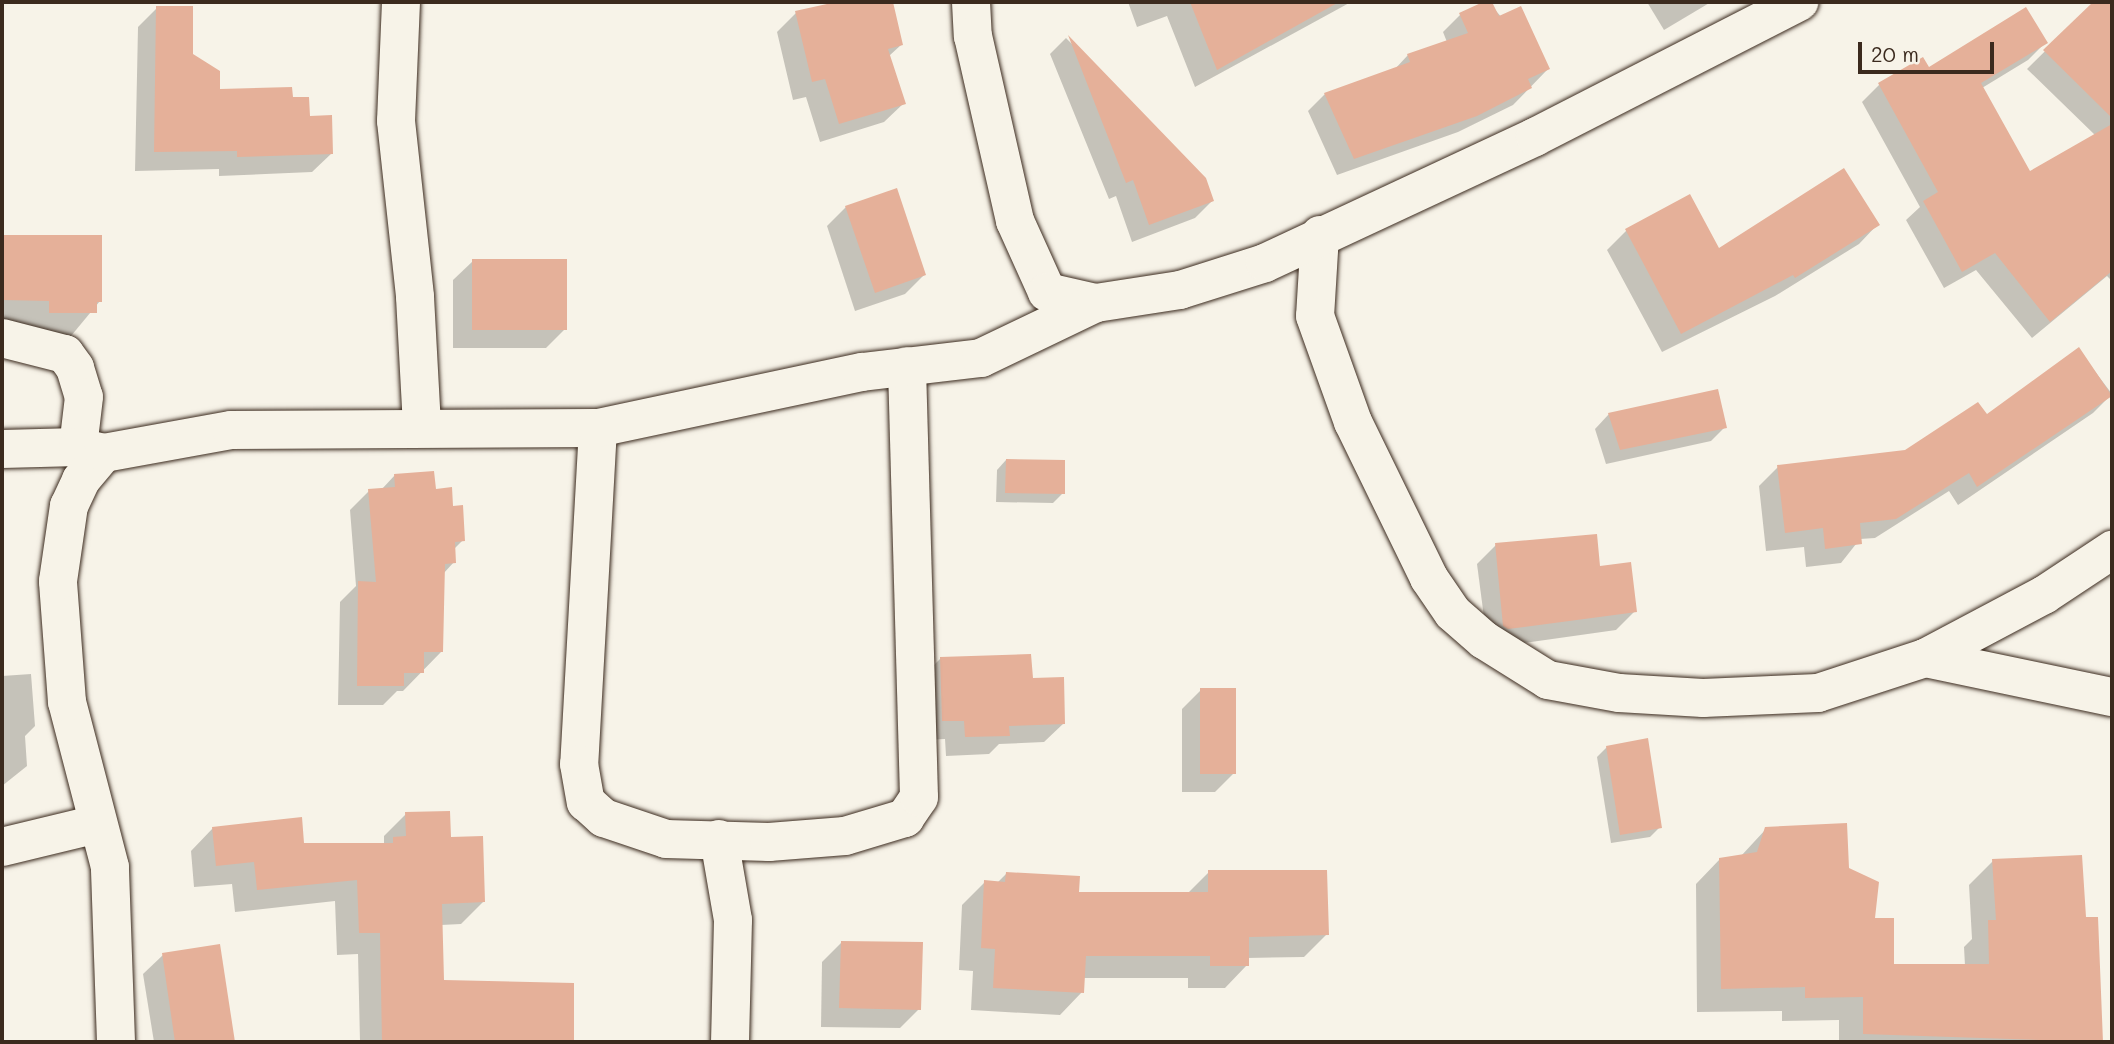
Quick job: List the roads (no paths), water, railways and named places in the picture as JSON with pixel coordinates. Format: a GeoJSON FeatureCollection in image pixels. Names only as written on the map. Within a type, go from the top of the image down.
{"type":"FeatureCollection","features":[{"type":"Feature","properties":{"kind":"street"},"geometry":{"type":"LineString","coordinates":[[401,2],[396,121],[415,297],[422,427]]}},
{"type":"Feature","properties":{"kind":"street"},"geometry":{"type":"LineString","coordinates":[[971,2],[973,36],[1015,221],[1047,292],[1096,303]]}},
{"type":"Feature","properties":{"kind":"street"},"geometry":{"type":"LineString","coordinates":[[2,449],[91,450],[230,430],[598,428],[762,391],[907,366],[981,358],[1096,303],[1180,290],[1265,262],[1535,137],[1799,2]]}},
{"type":"Feature","properties":{"kind":"street"},"geometry":{"type":"LineString","coordinates":[[1320,235],[1315,316],[1353,422],[1429,578],[1453,613],[1484,640],[1548,680],[1619,693],[1703,698],[1818,693],[1925,658],[2044,595],[2112,550]]}},
{"type":"Feature","properties":{"kind":"street"},"geometry":{"type":"LineString","coordinates":[[2,338],[65,354],[75,368],[84,397],[91,450],[69,506],[58,581],[67,702],[110,867],[116,1042]]}},
{"type":"Feature","properties":{"kind":"street"},"geometry":{"type":"LineString","coordinates":[[598,428],[579,764],[586,802],[604,818],[631,830],[666,839],[769,842],[845,836],[905,818],[919,797],[907,366]]}},
{"type":"Feature","properties":{"kind":"street"},"geometry":{"type":"LineString","coordinates":[[1925,658],[2112,697]]}},
{"type":"Feature","properties":{"kind":"street"},"geometry":{"type":"LineString","coordinates":[[2,847],[97,824]]}},
{"type":"Feature","properties":{"kind":"street"},"geometry":{"type":"LineString","coordinates":[[719,839],[733,920],[730,1042]]}}]}
